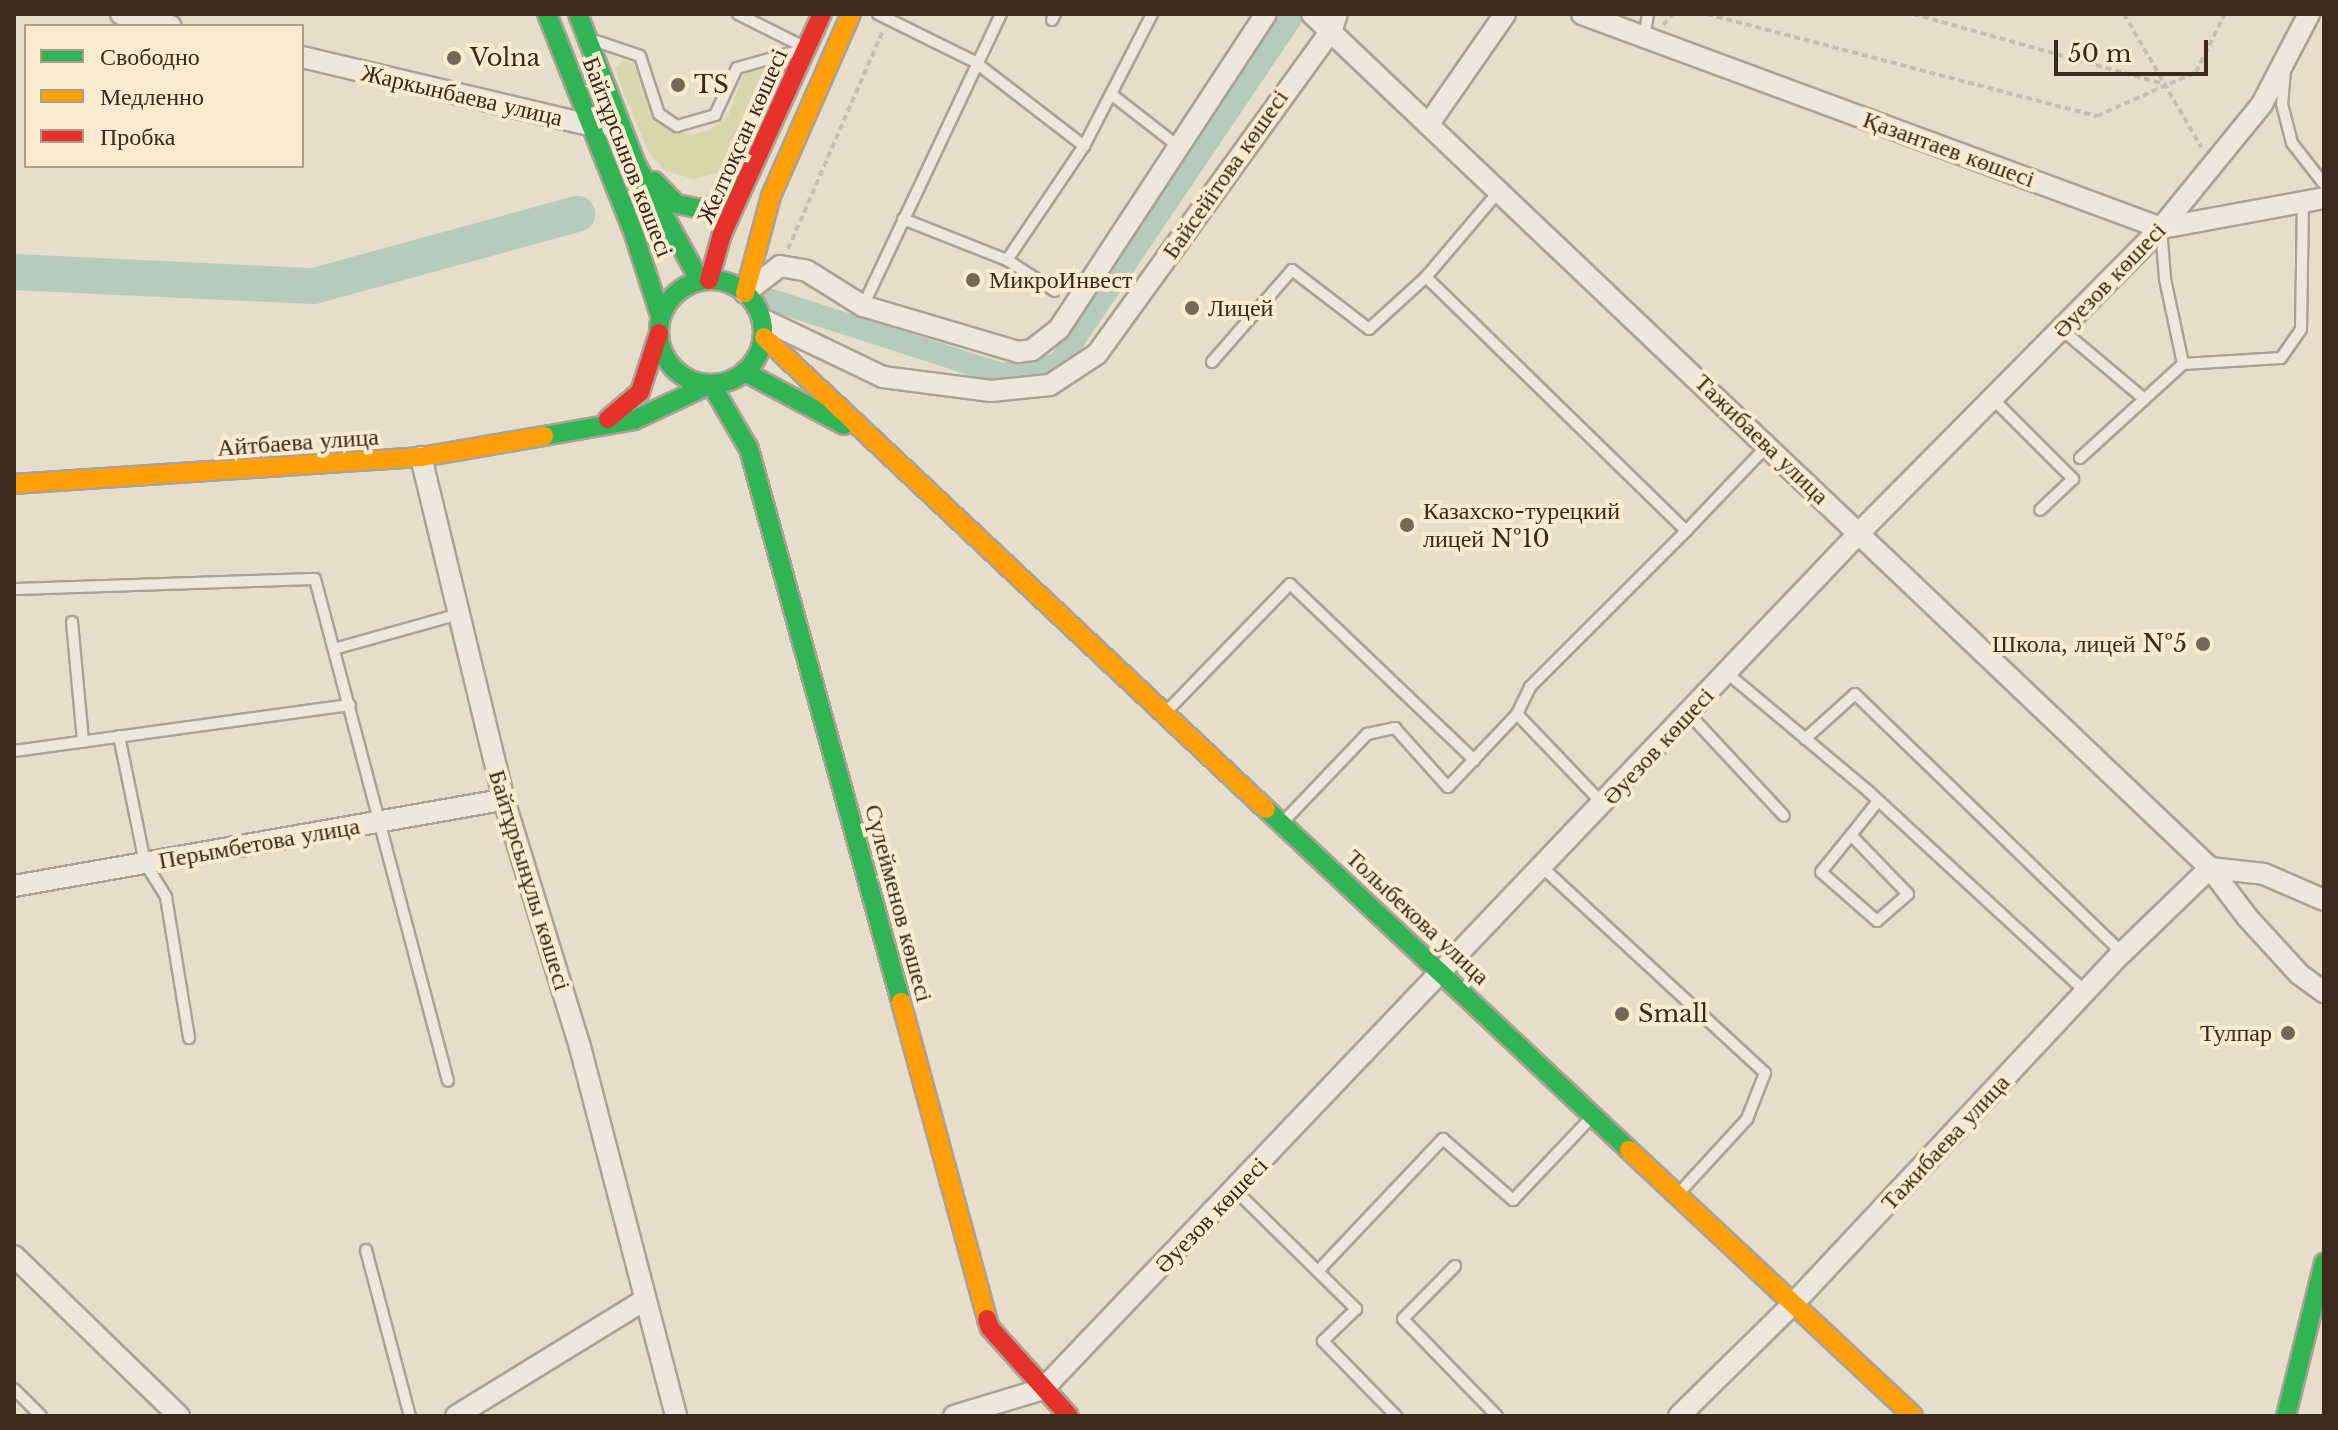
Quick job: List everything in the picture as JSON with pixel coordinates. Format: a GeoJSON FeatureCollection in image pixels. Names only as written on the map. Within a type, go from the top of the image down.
{"type":"FeatureCollection","features":[{"type":"Feature","properties":{"kind":"street"},"geometry":{"type":"LineString","coordinates":[[121,14],[163,24]]}},
{"type":"Feature","properties":{"kind":"street","name":"Байтұрсынов көшесі"},"geometry":{"type":"LineString","coordinates":[[547,14],[592,126],[660,326]]}},
{"type":"Feature","properties":{"kind":"street","name":"Байтұрсынов көшесі"},"geometry":{"type":"LineString","coordinates":[[578,14],[636,164],[705,281]]}},
{"type":"Feature","properties":{"kind":"street","name":"Желтоқсан көшесі"},"geometry":{"type":"LineString","coordinates":[[705,281],[722,234],[822,14]]}},
{"type":"Feature","properties":{"kind":"street"},"geometry":{"type":"LineString","coordinates":[[851,14],[771,196],[745,293],[763,328],[891,452]]}},
{"type":"Feature","properties":{"kind":"street"},"geometry":{"type":"LineString","coordinates":[[745,293],[780,266],[807,271],[863,306],[1018,352],[1032,350],[1059,329],[1266,14]]}},
{"type":"Feature","properties":{"kind":"street","name":"Тажибаева улица"},"geometry":{"type":"LineString","coordinates":[[1312,14],[1334,21],[1430,122],[2210,868],[2247,917],[2299,974],[2324,992]]}},
{"type":"Feature","properties":{"kind":"street"},"geometry":{"type":"LineString","coordinates":[[1430,122],[1505,14]]}},
{"type":"Feature","properties":{"kind":"street","name":"Қазантаев көшесі"},"geometry":{"type":"LineString","coordinates":[[1582,14],[2161,228]]}},
{"type":"Feature","properties":{"kind":"street","name":"Әуезов көшесі"},"geometry":{"type":"LineString","coordinates":[[954,1416],[1043,1389],[1443,974],[1860,532],[2161,228],[2262,104],[2309,14]]}},
{"type":"Feature","properties":{"kind":"street","name":"Байсейітова көшесі"},"geometry":{"type":"LineString","coordinates":[[763,328],[883,377],[991,391],[1050,385],[1097,354],[1334,21]]}},
{"type":"Feature","properties":{"kind":"street","name":"Жаркынбаева улица"},"geometry":{"type":"LineString","coordinates":[[304,57],[592,126],[623,129]]}},
{"type":"Feature","properties":{"kind":"street"},"geometry":{"type":"LineString","coordinates":[[636,164],[676,204],[701,209],[725,198],[754,163]]}},
{"type":"Feature","properties":{"kind":"street"},"geometry":{"type":"LineString","coordinates":[[2161,228],[2324,198]]}},
{"type":"Feature","properties":{"kind":"street"},"geometry":{"type":"LineString","coordinates":[[584,430],[622,412],[640,392],[660,326],[675,294],[705,281],[745,293]]}},
{"type":"Feature","properties":{"kind":"street"},"geometry":{"type":"LineString","coordinates":[[660,326],[669,363],[681,375],[711,384]]}},
{"type":"Feature","properties":{"kind":"street"},"geometry":{"type":"LineString","coordinates":[[745,372],[763,328]]}},
{"type":"Feature","properties":{"kind":"street"},"geometry":{"type":"LineString","coordinates":[[584,430],[634,420],[711,384],[745,372],[891,452]]}},
{"type":"Feature","properties":{"kind":"street","name":"Сүлейменов көшесі"},"geometry":{"type":"LineString","coordinates":[[711,384],[749,449],[990,1328],[1069,1416]]}},
{"type":"Feature","properties":{"kind":"street","name":"Айтбаева улица"},"geometry":{"type":"LineString","coordinates":[[14,484],[421,457],[584,430]]}},
{"type":"Feature","properties":{"kind":"street","name":"Толыбекова улица"},"geometry":{"type":"LineString","coordinates":[[891,452],[1913,1416]]}},
{"type":"Feature","properties":{"kind":"street","name":"Байтұрсынұлы көшесі"},"geometry":{"type":"LineString","coordinates":[[421,457],[504,800],[580,1047],[643,1301]]}},
{"type":"Feature","properties":{"kind":"street","name":"Перымбетова улица"},"geometry":{"type":"LineString","coordinates":[[14,886],[504,800]]}},
{"type":"Feature","properties":{"kind":"street"},"geometry":{"type":"LineString","coordinates":[[2210,868],[2264,874],[2324,900]]}},
{"type":"Feature","properties":{"kind":"street","name":"Тажибаева улица"},"geometry":{"type":"LineString","coordinates":[[1679,1416],[1793,1304],[2122,953],[2210,868]]}},
{"type":"Feature","properties":{"kind":"street"},"geometry":{"type":"LineString","coordinates":[[14,1256],[179,1416]]}},
{"type":"Feature","properties":{"kind":"street"},"geometry":{"type":"LineString","coordinates":[[2286,1416],[2324,1263]]}},
{"type":"Feature","properties":{"kind":"street"},"geometry":{"type":"LineString","coordinates":[[456,1416],[643,1301],[676,1416]]}},
{"type":"Feature","properties":{"kind":"lane"},"geometry":{"type":"LineString","coordinates":[[738,14],[808,49]]}},
{"type":"Feature","properties":{"kind":"lane"},"geometry":{"type":"LineString","coordinates":[[863,306],[975,62],[1001,14]]}},
{"type":"Feature","properties":{"kind":"lane"},"geometry":{"type":"LineString","coordinates":[[1007,260],[1084,146],[1152,14]]}},
{"type":"Feature","properties":{"kind":"lane"},"geometry":{"type":"LineString","coordinates":[[1644,37],[1648,14]]}},
{"type":"Feature","properties":{"kind":"lane"},"geometry":{"type":"LineString","coordinates":[[883,16],[975,62],[1084,146]]}},
{"type":"Feature","properties":{"kind":"lane"},"geometry":{"type":"LineString","coordinates":[[588,38],[640,56],[659,114],[677,126],[715,115],[737,68],[808,49]]}},
{"type":"Feature","properties":{"kind":"lane"},"geometry":{"type":"LineString","coordinates":[[2286,58],[2282,104],[2292,143],[2324,184]]}},
{"type":"Feature","properties":{"kind":"lane"},"geometry":{"type":"LineString","coordinates":[[1111,94],[1179,147]]}},
{"type":"Feature","properties":{"kind":"lane"},"geometry":{"type":"LineString","coordinates":[[1212,362],[1292,270],[1369,329],[1426,277],[1501,190]]}},
{"type":"Feature","properties":{"kind":"lane"},"geometry":{"type":"LineString","coordinates":[[2080,458],[2183,364],[2281,358],[2301,329],[2303,201]]}},
{"type":"Feature","properties":{"kind":"lane"},"geometry":{"type":"LineString","coordinates":[[903,219],[1007,260],[1055,291]]}},
{"type":"Feature","properties":{"kind":"lane"},"geometry":{"type":"LineString","coordinates":[[2161,228],[2165,279],[2183,364]]}},
{"type":"Feature","properties":{"kind":"lane"},"geometry":{"type":"LineString","coordinates":[[1426,277],[1686,531]]}},
{"type":"Feature","properties":{"kind":"lane"},"geometry":{"type":"LineString","coordinates":[[2061,329],[2144,399]]}},
{"type":"Feature","properties":{"kind":"lane"},"geometry":{"type":"LineString","coordinates":[[1992,398],[2073,479],[2040,510]]}},
{"type":"Feature","properties":{"kind":"lane"},"geometry":{"type":"LineString","coordinates":[[1282,823],[1367,734],[1395,728],[1448,787],[1517,714],[1530,687],[1768,445]]}},
{"type":"Feature","properties":{"kind":"lane"},"geometry":{"type":"LineString","coordinates":[[14,589],[315,579],[383,821],[448,1081]]}},
{"type":"Feature","properties":{"kind":"lane"},"geometry":{"type":"LineString","coordinates":[[1166,712],[1290,584],[1474,760]]}},
{"type":"Feature","properties":{"kind":"lane"},"geometry":{"type":"LineString","coordinates":[[334,649],[459,614]]}},
{"type":"Feature","properties":{"kind":"lane"},"geometry":{"type":"LineString","coordinates":[[72,622],[83,741]]}},
{"type":"Feature","properties":{"kind":"lane"},"geometry":{"type":"LineString","coordinates":[[1727,673],[1878,801],[2086,992]]}},
{"type":"Feature","properties":{"kind":"lane"},"geometry":{"type":"LineString","coordinates":[[1805,739],[1855,694],[2122,953]]}},
{"type":"Feature","properties":{"kind":"lane"},"geometry":{"type":"LineString","coordinates":[[14,751],[350,705]]}},
{"type":"Feature","properties":{"kind":"lane"},"geometry":{"type":"LineString","coordinates":[[1517,714],[1604,804]]}},
{"type":"Feature","properties":{"kind":"lane"},"geometry":{"type":"LineString","coordinates":[[1689,714],[1784,816]]}},
{"type":"Feature","properties":{"kind":"lane"},"geometry":{"type":"LineString","coordinates":[[119,736],[145,863],[166,897],[189,1038]]}},
{"type":"Feature","properties":{"kind":"lane"},"geometry":{"type":"LineString","coordinates":[[1851,835],[1908,894],[1877,921],[1821,872],[1878,801]]}},
{"type":"Feature","properties":{"kind":"lane"},"geometry":{"type":"LineString","coordinates":[[1543,868],[1765,1073],[1747,1119],[1678,1195]]}},
{"type":"Feature","properties":{"kind":"lane"},"geometry":{"type":"LineString","coordinates":[[1318,1271],[1443,1139],[1513,1200],[1593,1116]]}},
{"type":"Feature","properties":{"kind":"lane"},"geometry":{"type":"LineString","coordinates":[[1235,1190],[1356,1309],[1323,1341],[1396,1416]]}},
{"type":"Feature","properties":{"kind":"lane"},"geometry":{"type":"LineString","coordinates":[[366,1250],[410,1416]]}},
{"type":"Feature","properties":{"kind":"lane"},"geometry":{"type":"LineString","coordinates":[[1455,1266],[1403,1319],[1497,1416]]}},
{"type":"Feature","properties":{"kind":"lane"},"geometry":{"type":"LineString","coordinates":[[14,1389],[41,1416]]}},
{"type":"Feature","properties":{"kind":"path"},"geometry":{"type":"LineString","coordinates":[[1707,14],[2097,116],[2196,72],[2225,14]]}},
{"type":"Feature","properties":{"kind":"path"},"geometry":{"type":"LineString","coordinates":[[1913,14],[2167,85]]}},
{"type":"Feature","properties":{"kind":"path"},"geometry":{"type":"LineString","coordinates":[[2124,14],[2211,166]]}},
{"type":"Feature","properties":{"kind":"path"},"geometry":{"type":"LineString","coordinates":[[780,266],[883,16]]}},
{"type":"Feature","properties":{"kind":"green space"},"geometry":{"type":"Polygon","coordinates":[[[623,60],[633,64],[654,116],[669,129],[691,135],[712,129],[728,116],[745,70],[771,64],[730,162],[717,173],[694,179],[666,171],[649,153],[618,78],[616,68],[623,60]]]}},
{"type":"Feature","properties":{"kind":"waterway"},"geometry":{"type":"LineString","coordinates":[[772,300],[1001,374],[1058,364],[1294,14]]}},
{"type":"Feature","properties":{"kind":"waterway"},"geometry":{"type":"LineString","coordinates":[[14,272],[314,286],[577,214]]}},
{"type":"Feature","properties":{"kind":"traffic: fast"},"geometry":{"type":"LineString","coordinates":[[547,14],[634,234],[661,318]]}},
{"type":"Feature","properties":{"kind":"traffic: fast"},"geometry":{"type":"LineString","coordinates":[[578,14],[636,164],[700,281]]}},
{"type":"Feature","properties":{"kind":"traffic: fast"},"geometry":{"type":"LineString","coordinates":[[654,181],[676,204],[701,209],[715,205],[741,181]]}},
{"type":"Feature","properties":{"kind":"traffic: fast"},"geometry":{"type":"LineString","coordinates":[[711,280],[731,284],[748,295],[759,312],[763,332],[759,352],[748,369],[731,380],[711,384],[691,380],[674,369],[663,352],[659,332],[663,312],[674,295],[691,284],[711,280]]}},
{"type":"Feature","properties":{"kind":"traffic: fast"},"geometry":{"type":"LineString","coordinates":[[745,372],[844,425]]}},
{"type":"Feature","properties":{"kind":"traffic: fast"},"geometry":{"type":"LineString","coordinates":[[544,436],[634,420],[711,384],[749,449],[901,1002]]}},
{"type":"Feature","properties":{"kind":"traffic: fast"},"geometry":{"type":"LineString","coordinates":[[1266,809],[1629,1150]]}},
{"type":"Feature","properties":{"kind":"traffic: fast"},"geometry":{"type":"LineString","coordinates":[[2286,1416],[2324,1263]]}},
{"type":"Feature","properties":{"kind":"traffic: slow"},"geometry":{"type":"LineString","coordinates":[[745,293],[771,196],[851,14]]}},
{"type":"Feature","properties":{"kind":"traffic: slow"},"geometry":{"type":"LineString","coordinates":[[764,337],[1266,809]]}},
{"type":"Feature","properties":{"kind":"traffic: slow"},"geometry":{"type":"LineString","coordinates":[[14,484],[421,457],[544,436]]}},
{"type":"Feature","properties":{"kind":"traffic: slow"},"geometry":{"type":"LineString","coordinates":[[901,1002],[987,1319]]}},
{"type":"Feature","properties":{"kind":"traffic: slow"},"geometry":{"type":"LineString","coordinates":[[1629,1150],[1913,1416]]}},
{"type":"Feature","properties":{"kind":"traffic: jam"},"geometry":{"type":"LineString","coordinates":[[709,280],[722,234],[822,14]]}},
{"type":"Feature","properties":{"kind":"traffic: jam"},"geometry":{"type":"LineString","coordinates":[[608,419],[640,392],[659,333]]}},
{"type":"Feature","properties":{"kind":"traffic: jam"},"geometry":{"type":"LineString","coordinates":[[987,1319],[990,1328],[1069,1416]]}},
{"type":"Feature","properties":{"kind":"place","name":"Volna"},"geometry":{"type":"Point","coordinates":[454,58]}},
{"type":"Feature","properties":{"kind":"place","name":"TS"},"geometry":{"type":"Point","coordinates":[678,85]}},
{"type":"Feature","properties":{"kind":"place","name":"МикроИнвест"},"geometry":{"type":"Point","coordinates":[973,280]}},
{"type":"Feature","properties":{"kind":"place","name":"Лицей"},"geometry":{"type":"Point","coordinates":[1192,308]}},
{"type":"Feature","properties":{"kind":"place","name":"Казахско-турецкий лицей №10"},"geometry":{"type":"Point","coordinates":[1407,525]}},
{"type":"Feature","properties":{"kind":"place","name":"Школа, лицей №5"},"geometry":{"type":"Point","coordinates":[2203,644]}},
{"type":"Feature","properties":{"kind":"place","name":"Small"},"geometry":{"type":"Point","coordinates":[1622,1014]}},
{"type":"Feature","properties":{"kind":"place","name":"Тулпар"},"geometry":{"type":"Point","coordinates":[2288,1033]}}]}
